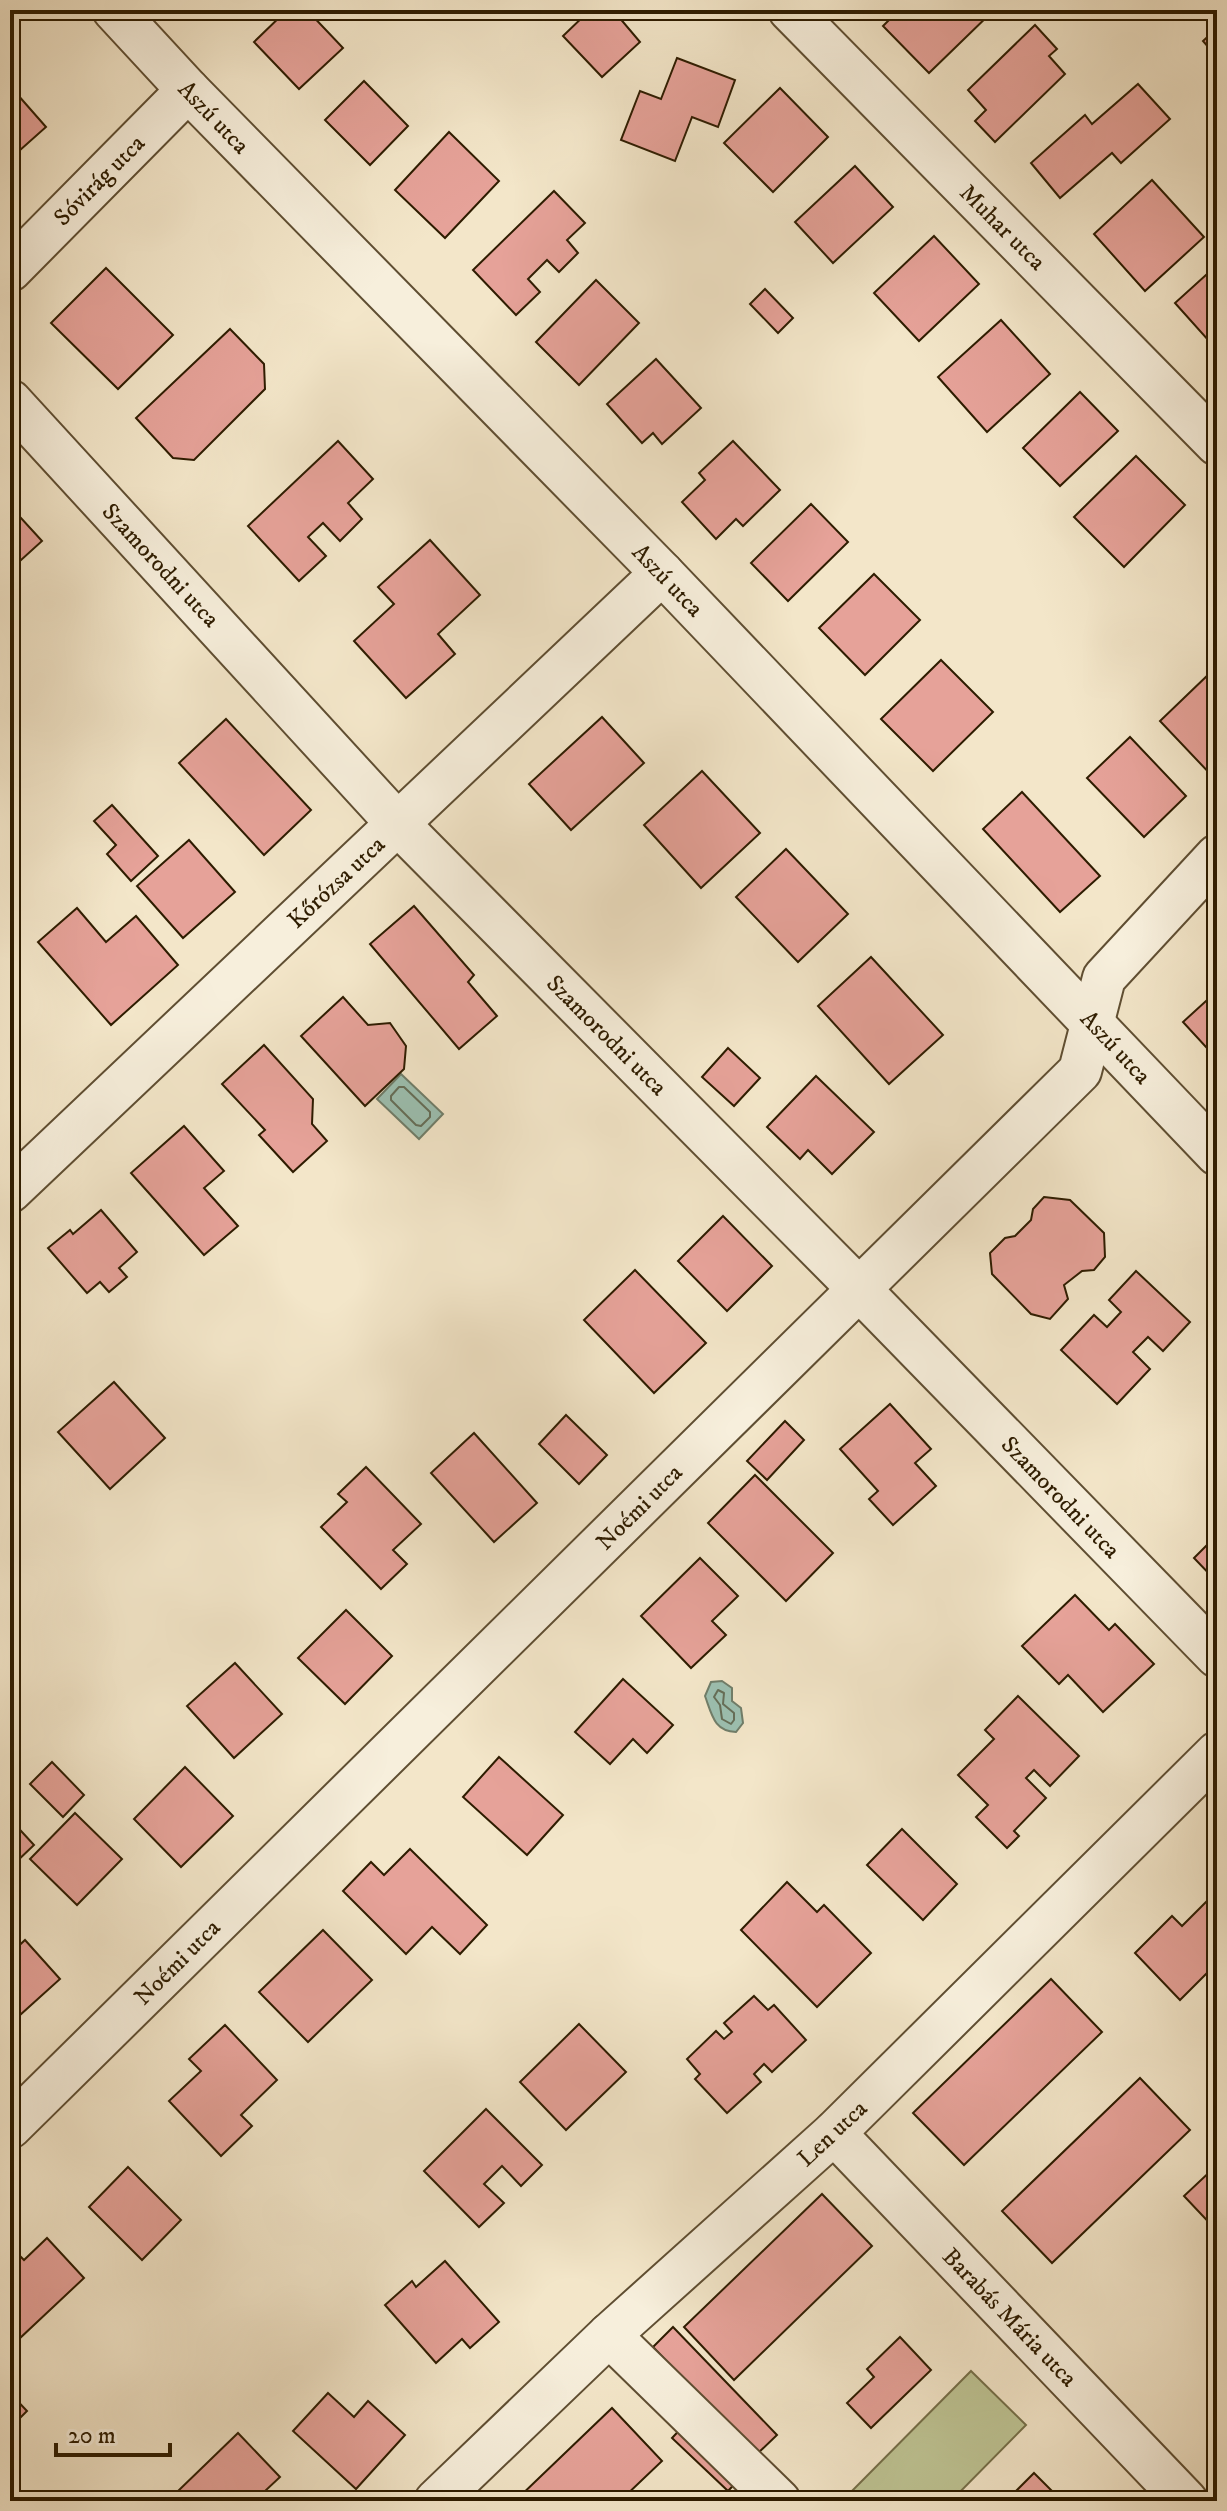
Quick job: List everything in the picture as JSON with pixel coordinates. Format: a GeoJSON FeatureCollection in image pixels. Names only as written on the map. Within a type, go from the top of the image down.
{"type":"FeatureCollection","features":[{"type":"Feature","properties":{"kind":"street","name":"Aszú utca"},"geometry":{"type":"LineString","coordinates":[[114,10],[188,90],[662,573],[1217,1154]]}},
{"type":"Feature","properties":{"kind":"street","name":"Muhar utca"},"geometry":{"type":"LineString","coordinates":[[790,10],[1217,444]]}},
{"type":"Feature","properties":{"kind":"street","name":"Sóvirág utca"},"geometry":{"type":"LineString","coordinates":[[10,270],[188,90]]}},
{"type":"Feature","properties":{"kind":"street","name":"Szamorodni utca"},"geometry":{"type":"LineString","coordinates":[[10,401],[397,823],[1217,1656]]}},
{"type":"Feature","properties":{"kind":"street","name":"Kőrózsa utca"},"geometry":{"type":"LineString","coordinates":[[10,1191],[662,573]]}},
{"type":"Feature","properties":{"kind":"street","name":"Noémi utca"},"geometry":{"type":"LineString","coordinates":[[10,2127],[1080,1071],[1104,978],[1217,856]]}},
{"type":"Feature","properties":{"kind":"street","name":"Len utca"},"geometry":{"type":"LineString","coordinates":[[436,2501],[609,2335],[834,2133],[1217,1753]]}},
{"type":"Feature","properties":{"kind":"street","name":"Barabás Mária utca"},"geometry":{"type":"LineString","coordinates":[[834,2133],[1186,2501]]}},
{"type":"Feature","properties":{"kind":"street"},"geometry":{"type":"LineString","coordinates":[[609,2335],[779,2501]]}},
{"type":"Feature","properties":{"kind":"street"},"geometry":{"type":"LineString","coordinates":[[1207,2501],[1217,2491]]}},
{"type":"Feature","properties":{"kind":"shaded area"},"geometry":{"type":"Polygon","coordinates":[[[971,2371],[1026,2425],[951,2501],[842,2501],[971,2371]]]}},
{"type":"Feature","properties":{"kind":"water"},"geometry":{"type":"Polygon","coordinates":[[[401,1074],[443,1114],[419,1139],[377,1099],[401,1074]]]}},
{"type":"Feature","properties":{"kind":"water"},"geometry":{"type":"Polygon","coordinates":[[[722,1681],[732,1688],[732,1701],[741,1708],[743,1723],[736,1732],[718,1725],[705,1696],[711,1682],[722,1681]]]}},
{"type":"Feature","properties":{"kind":"building"},"geometry":{"type":"Polygon","coordinates":[[[287,10],[307,10],[343,48],[299,89],[254,42],[287,10]]]}},
{"type":"Feature","properties":{"kind":"building"},"geometry":{"type":"Polygon","coordinates":[[[590,10],[613,10],[640,42],[602,77],[563,36],[590,10]]]}},
{"type":"Feature","properties":{"kind":"building"},"geometry":{"type":"Polygon","coordinates":[[[899,10],[994,10],[929,73],[883,26],[899,10]]]}},
{"type":"Feature","properties":{"kind":"building"},"geometry":{"type":"Polygon","coordinates":[[[1035,25],[1057,49],[1049,56],[1065,74],[995,142],[975,121],[986,110],[968,90],[1035,25]]]}},
{"type":"Feature","properties":{"kind":"building"},"geometry":{"type":"Polygon","coordinates":[[[1217,28],[1217,57],[1203,41],[1217,28]]]}},
{"type":"Feature","properties":{"kind":"building"},"geometry":{"type":"Polygon","coordinates":[[[677,58],[735,80],[718,127],[692,117],[675,161],[621,140],[640,91],[661,99],[677,58]]]}},
{"type":"Feature","properties":{"kind":"building"},"geometry":{"type":"Polygon","coordinates":[[[364,81],[408,126],[370,165],[325,120],[364,81]]]}},
{"type":"Feature","properties":{"kind":"building"},"geometry":{"type":"Polygon","coordinates":[[[1138,84],[1170,119],[1121,163],[1112,153],[1060,198],[1031,163],[1085,115],[1092,124],[1138,84]]]}},
{"type":"Feature","properties":{"kind":"building"},"geometry":{"type":"Polygon","coordinates":[[[10,86],[46,127],[10,159],[10,86]]]}},
{"type":"Feature","properties":{"kind":"building"},"geometry":{"type":"Polygon","coordinates":[[[780,88],[828,137],[773,192],[724,143],[780,88]]]}},
{"type":"Feature","properties":{"kind":"building"},"geometry":{"type":"Polygon","coordinates":[[[449,132],[499,181],[445,238],[395,190],[449,132]]]}},
{"type":"Feature","properties":{"kind":"building"},"geometry":{"type":"Polygon","coordinates":[[[855,166],[893,207],[833,263],[795,222],[855,166]]]}},
{"type":"Feature","properties":{"kind":"building"},"geometry":{"type":"Polygon","coordinates":[[[1152,180],[1204,237],[1145,291],[1094,234],[1152,180]]]}},
{"type":"Feature","properties":{"kind":"building"},"geometry":{"type":"Polygon","coordinates":[[[554,191],[585,223],[567,240],[578,253],[559,272],[547,260],[528,279],[540,292],[516,315],[473,270],[554,191]]]}},
{"type":"Feature","properties":{"kind":"building"},"geometry":{"type":"Polygon","coordinates":[[[934,236],[979,284],[919,341],[874,293],[934,236]]]}},
{"type":"Feature","properties":{"kind":"building"},"geometry":{"type":"Polygon","coordinates":[[[1217,265],[1217,350],[1175,303],[1217,265]]]}},
{"type":"Feature","properties":{"kind":"building"},"geometry":{"type":"Polygon","coordinates":[[[106,268],[173,335],[118,389],[51,323],[106,268]]]}},
{"type":"Feature","properties":{"kind":"building"},"geometry":{"type":"Polygon","coordinates":[[[596,280],[639,323],[579,385],[536,342],[596,280]]]}},
{"type":"Feature","properties":{"kind":"building"},"geometry":{"type":"Polygon","coordinates":[[[765,289],[793,318],[778,333],[750,304],[765,289]]]}},
{"type":"Feature","properties":{"kind":"building"},"geometry":{"type":"Polygon","coordinates":[[[1001,320],[1050,374],[987,432],[938,377],[1001,320]]]}},
{"type":"Feature","properties":{"kind":"building"},"geometry":{"type":"Polygon","coordinates":[[[230,329],[264,364],[265,389],[194,460],[173,458],[136,418],[230,329]]]}},
{"type":"Feature","properties":{"kind":"building"},"geometry":{"type":"Polygon","coordinates":[[[656,359],[701,408],[662,444],[653,433],[642,443],[607,404],[656,359]]]}},
{"type":"Feature","properties":{"kind":"building"},"geometry":{"type":"Polygon","coordinates":[[[1080,392],[1118,431],[1060,486],[1023,448],[1080,392]]]}},
{"type":"Feature","properties":{"kind":"building"},"geometry":{"type":"Polygon","coordinates":[[[338,441],[373,479],[348,503],[362,519],[340,541],[323,523],[308,537],[326,556],[299,581],[248,526],[338,441]]]}},
{"type":"Feature","properties":{"kind":"building"},"geometry":{"type":"Polygon","coordinates":[[[733,441],[780,490],[743,526],[736,519],[716,539],[682,502],[705,480],[699,473],[733,441]]]}},
{"type":"Feature","properties":{"kind":"building"},"geometry":{"type":"Polygon","coordinates":[[[1136,456],[1185,505],[1124,567],[1074,517],[1136,456]]]}},
{"type":"Feature","properties":{"kind":"building"},"geometry":{"type":"Polygon","coordinates":[[[811,504],[848,542],[788,601],[751,563],[811,504]]]}},
{"type":"Feature","properties":{"kind":"building"},"geometry":{"type":"Polygon","coordinates":[[[10,506],[42,541],[10,570],[10,506]]]}},
{"type":"Feature","properties":{"kind":"building"},"geometry":{"type":"Polygon","coordinates":[[[430,540],[480,595],[438,634],[455,654],[406,698],[354,641],[394,604],[378,587],[430,540]]]}},
{"type":"Feature","properties":{"kind":"building"},"geometry":{"type":"Polygon","coordinates":[[[874,574],[920,620],[865,675],[819,628],[874,574]]]}},
{"type":"Feature","properties":{"kind":"building"},"geometry":{"type":"Polygon","coordinates":[[[941,660],[993,712],[933,771],[881,719],[941,660]]]}},
{"type":"Feature","properties":{"kind":"building"},"geometry":{"type":"Polygon","coordinates":[[[1210,673],[1217,680],[1215,779],[1160,721],[1210,673]]]}},
{"type":"Feature","properties":{"kind":"building"},"geometry":{"type":"Polygon","coordinates":[[[602,717],[644,763],[571,830],[529,784],[602,717]]]}},
{"type":"Feature","properties":{"kind":"building"},"geometry":{"type":"Polygon","coordinates":[[[226,719],[311,810],[264,855],[179,763],[226,719]]]}},
{"type":"Feature","properties":{"kind":"building"},"geometry":{"type":"Polygon","coordinates":[[[1130,737],[1186,796],[1144,837],[1087,778],[1130,737]]]}},
{"type":"Feature","properties":{"kind":"building"},"geometry":{"type":"Polygon","coordinates":[[[702,771],[760,833],[701,888],[644,825],[702,771]]]}},
{"type":"Feature","properties":{"kind":"building"},"geometry":{"type":"Polygon","coordinates":[[[1022,792],[1100,876],[1060,912],[983,829],[1022,792]]]}},
{"type":"Feature","properties":{"kind":"building"},"geometry":{"type":"Polygon","coordinates":[[[112,805],[158,856],[131,881],[107,854],[116,845],[94,821],[112,805]]]}},
{"type":"Feature","properties":{"kind":"building"},"geometry":{"type":"Polygon","coordinates":[[[189,840],[235,892],[183,938],[137,886],[189,840]]]}},
{"type":"Feature","properties":{"kind":"building"},"geometry":{"type":"Polygon","coordinates":[[[786,849],[848,914],[798,962],[736,897],[786,849]]]}},
{"type":"Feature","properties":{"kind":"building"},"geometry":{"type":"Polygon","coordinates":[[[414,906],[474,975],[468,982],[497,1016],[459,1049],[370,944],[414,906]]]}},
{"type":"Feature","properties":{"kind":"building"},"geometry":{"type":"Polygon","coordinates":[[[77,908],[106,942],[136,916],[178,965],[111,1025],[38,942],[77,908]]]}},
{"type":"Feature","properties":{"kind":"building"},"geometry":{"type":"Polygon","coordinates":[[[871,957],[943,1035],[889,1084],[818,1006],[871,957]]]}},
{"type":"Feature","properties":{"kind":"building"},"geometry":{"type":"Polygon","coordinates":[[[1217,991],[1217,1059],[1183,1022],[1217,991]]]}},
{"type":"Feature","properties":{"kind":"building"},"geometry":{"type":"Polygon","coordinates":[[[343,997],[368,1025],[390,1023],[406,1046],[404,1069],[365,1106],[301,1036],[343,997]]]}},
{"type":"Feature","properties":{"kind":"building"},"geometry":{"type":"Polygon","coordinates":[[[264,1045],[313,1099],[312,1124],[327,1141],[293,1172],[259,1135],[265,1130],[222,1084],[264,1045]]]}},
{"type":"Feature","properties":{"kind":"building"},"geometry":{"type":"Polygon","coordinates":[[[728,1048],[760,1078],[734,1106],[702,1077],[728,1048]]]}},
{"type":"Feature","properties":{"kind":"building"},"geometry":{"type":"Polygon","coordinates":[[[816,1076],[874,1132],[832,1174],[808,1150],[800,1159],[767,1127],[816,1076]]]}},
{"type":"Feature","properties":{"kind":"building"},"geometry":{"type":"Polygon","coordinates":[[[184,1126],[224,1171],[204,1188],[238,1226],[204,1255],[131,1173],[184,1126]]]}},
{"type":"Feature","properties":{"kind":"building"},"geometry":{"type":"Polygon","coordinates":[[[1044,1197],[1070,1200],[1104,1233],[1105,1257],[1094,1270],[1082,1271],[1064,1285],[1068,1299],[1050,1319],[1031,1314],[992,1274],[990,1253],[1005,1238],[1015,1236],[1031,1220],[1033,1209],[1044,1197]]]}},
{"type":"Feature","properties":{"kind":"building"},"geometry":{"type":"Polygon","coordinates":[[[101,1210],[137,1252],[119,1268],[127,1277],[109,1292],[100,1282],[87,1293],[48,1248],[70,1230],[73,1234],[101,1210]]]}},
{"type":"Feature","properties":{"kind":"building"},"geometry":{"type":"Polygon","coordinates":[[[723,1216],[772,1266],[727,1311],[678,1261],[723,1216]]]}},
{"type":"Feature","properties":{"kind":"building"},"geometry":{"type":"Polygon","coordinates":[[[635,1270],[706,1343],[654,1393],[584,1320],[635,1270]]]}},
{"type":"Feature","properties":{"kind":"building"},"geometry":{"type":"Polygon","coordinates":[[[1136,1271],[1190,1322],[1163,1351],[1148,1337],[1133,1352],[1150,1369],[1117,1404],[1061,1350],[1094,1315],[1107,1327],[1121,1312],[1109,1300],[1136,1271]]]}},
{"type":"Feature","properties":{"kind":"building"},"geometry":{"type":"Polygon","coordinates":[[[114,1382],[165,1438],[110,1489],[58,1432],[114,1382]]]}},
{"type":"Feature","properties":{"kind":"building"},"geometry":{"type":"Polygon","coordinates":[[[890,1404],[931,1449],[915,1463],[936,1486],[893,1525],[869,1499],[878,1491],[840,1449],[890,1404]]]}},
{"type":"Feature","properties":{"kind":"building"},"geometry":{"type":"Polygon","coordinates":[[[566,1415],[607,1455],[579,1484],[539,1444],[566,1415]]]}},
{"type":"Feature","properties":{"kind":"building"},"geometry":{"type":"Polygon","coordinates":[[[785,1421],[804,1440],[767,1480],[747,1461],[785,1421]]]}},
{"type":"Feature","properties":{"kind":"building"},"geometry":{"type":"Polygon","coordinates":[[[474,1433],[537,1503],[494,1542],[431,1473],[474,1433]]]}},
{"type":"Feature","properties":{"kind":"building"},"geometry":{"type":"Polygon","coordinates":[[[366,1467],[421,1524],[393,1550],[407,1564],[381,1589],[321,1527],[347,1502],[338,1494],[366,1467]]]}},
{"type":"Feature","properties":{"kind":"building"},"geometry":{"type":"Polygon","coordinates":[[[755,1475],[833,1553],[786,1601],[708,1523],[755,1475]]]}},
{"type":"Feature","properties":{"kind":"building"},"geometry":{"type":"Polygon","coordinates":[[[1217,1535],[1217,1582],[1194,1558],[1217,1535]]]}},
{"type":"Feature","properties":{"kind":"building"},"geometry":{"type":"Polygon","coordinates":[[[700,1558],[738,1596],[712,1621],[726,1635],[691,1668],[641,1616],[700,1558]]]}},
{"type":"Feature","properties":{"kind":"building"},"geometry":{"type":"Polygon","coordinates":[[[1075,1595],[1109,1630],[1115,1624],[1154,1664],[1103,1712],[1068,1675],[1059,1684],[1022,1646],[1075,1595]]]}},
{"type":"Feature","properties":{"kind":"building"},"geometry":{"type":"Polygon","coordinates":[[[346,1610],[392,1656],[345,1704],[298,1658],[346,1610]]]}},
{"type":"Feature","properties":{"kind":"building"},"geometry":{"type":"Polygon","coordinates":[[[235,1663],[282,1714],[234,1758],[187,1706],[235,1663]]]}},
{"type":"Feature","properties":{"kind":"building"},"geometry":{"type":"Polygon","coordinates":[[[623,1679],[673,1725],[647,1753],[633,1739],[610,1764],[575,1732],[623,1679]]]}},
{"type":"Feature","properties":{"kind":"building"},"geometry":{"type":"Polygon","coordinates":[[[1018,1696],[1079,1756],[1050,1786],[1034,1770],[1026,1778],[1046,1798],[1014,1831],[1019,1836],[1007,1848],[976,1817],[988,1805],[958,1775],[994,1739],[985,1730],[1018,1696]]]}},
{"type":"Feature","properties":{"kind":"building"},"geometry":{"type":"Polygon","coordinates":[[[499,1757],[563,1815],[527,1855],[463,1797],[499,1757]]]}},
{"type":"Feature","properties":{"kind":"building"},"geometry":{"type":"Polygon","coordinates":[[[52,1762],[84,1795],[63,1817],[30,1784],[52,1762]]]}},
{"type":"Feature","properties":{"kind":"building"},"geometry":{"type":"Polygon","coordinates":[[[185,1767],[233,1816],[181,1867],[134,1819],[185,1767]]]}},
{"type":"Feature","properties":{"kind":"building"},"geometry":{"type":"Polygon","coordinates":[[[75,1813],[122,1859],[77,1905],[30,1859],[75,1813]]]}},
{"type":"Feature","properties":{"kind":"building"},"geometry":{"type":"Polygon","coordinates":[[[10,1819],[34,1845],[14,1864],[10,1860],[10,1819]]]}},
{"type":"Feature","properties":{"kind":"building"},"geometry":{"type":"Polygon","coordinates":[[[902,1829],[957,1884],[923,1920],[867,1865],[902,1829]]]}},
{"type":"Feature","properties":{"kind":"building"},"geometry":{"type":"Polygon","coordinates":[[[410,1849],[487,1925],[460,1954],[432,1927],[406,1954],[343,1891],[371,1862],[384,1875],[410,1849]]]}},
{"type":"Feature","properties":{"kind":"building"},"geometry":{"type":"Polygon","coordinates":[[[1217,1870],[1217,1886],[1209,1878],[1217,1870]]]}},
{"type":"Feature","properties":{"kind":"building"},"geometry":{"type":"Polygon","coordinates":[[[787,1882],[817,1912],[824,1905],[871,1953],[817,2007],[741,1930],[787,1882]]]}},
{"type":"Feature","properties":{"kind":"building"},"geometry":{"type":"Polygon","coordinates":[[[1217,1891],[1217,1963],[1180,2000],[1135,1953],[1172,1916],[1182,1926],[1217,1891]]]}},
{"type":"Feature","properties":{"kind":"building"},"geometry":{"type":"Polygon","coordinates":[[[323,1930],[372,1980],[308,2042],[259,1992],[323,1930]]]}},
{"type":"Feature","properties":{"kind":"building"},"geometry":{"type":"Polygon","coordinates":[[[25,1940],[60,1979],[20,2015],[10,2004],[10,1954],[25,1940]]]}},
{"type":"Feature","properties":{"kind":"building"},"geometry":{"type":"Polygon","coordinates":[[[1051,1979],[1102,2032],[964,2165],[913,2113],[1051,1979]]]}},
{"type":"Feature","properties":{"kind":"building"},"geometry":{"type":"Polygon","coordinates":[[[754,1996],[768,2010],[774,2005],[806,2040],[772,2072],[764,2064],[754,2074],[761,2082],[727,2113],[695,2079],[700,2074],[687,2059],[716,2031],[724,2039],[732,2032],[724,2023],[754,1996]]]}},
{"type":"Feature","properties":{"kind":"building"},"geometry":{"type":"Polygon","coordinates":[[[579,2024],[626,2072],[566,2130],[520,2082],[579,2024]]]}},
{"type":"Feature","properties":{"kind":"building"},"geometry":{"type":"Polygon","coordinates":[[[225,2025],[277,2080],[241,2115],[252,2126],[221,2156],[169,2101],[201,2071],[189,2059],[225,2025]]]}},
{"type":"Feature","properties":{"kind":"building"},"geometry":{"type":"Polygon","coordinates":[[[1140,2078],[1190,2130],[1052,2263],[1002,2211],[1140,2078]]]}},
{"type":"Feature","properties":{"kind":"building"},"geometry":{"type":"Polygon","coordinates":[[[486,2109],[542,2165],[521,2186],[502,2166],[484,2184],[504,2203],[479,2227],[424,2171],[486,2109]]]}},
{"type":"Feature","properties":{"kind":"building"},"geometry":{"type":"Polygon","coordinates":[[[1217,2165],[1217,2231],[1184,2196],[1217,2165]]]}},
{"type":"Feature","properties":{"kind":"building"},"geometry":{"type":"Polygon","coordinates":[[[128,2167],[181,2220],[142,2260],[89,2207],[128,2167]]]}},
{"type":"Feature","properties":{"kind":"building"},"geometry":{"type":"Polygon","coordinates":[[[822,2194],[872,2246],[734,2380],[684,2327],[822,2194]]]}},
{"type":"Feature","properties":{"kind":"building"},"geometry":{"type":"Polygon","coordinates":[[[47,2238],[84,2278],[19,2339],[10,2330],[10,2246],[24,2260],[47,2238]]]}},
{"type":"Feature","properties":{"kind":"building"},"geometry":{"type":"Polygon","coordinates":[[[445,2261],[499,2322],[470,2348],[462,2339],[436,2363],[385,2305],[412,2281],[416,2287],[445,2261]]]}},
{"type":"Feature","properties":{"kind":"building"},"geometry":{"type":"Polygon","coordinates":[[[673,2327],[777,2435],[756,2455],[653,2347],[673,2327]]]}},
{"type":"Feature","properties":{"kind":"building"},"geometry":{"type":"Polygon","coordinates":[[[900,2337],[931,2370],[871,2428],[847,2403],[874,2377],[867,2369],[900,2337]]]}},
{"type":"Feature","properties":{"kind":"building"},"geometry":{"type":"Polygon","coordinates":[[[10,2393],[27,2411],[10,2428],[10,2393]]]}},
{"type":"Feature","properties":{"kind":"building"},"geometry":{"type":"Polygon","coordinates":[[[328,2393],[354,2417],[368,2401],[405,2435],[356,2489],[293,2431],[328,2393]]]}},
{"type":"Feature","properties":{"kind":"building"},"geometry":{"type":"Polygon","coordinates":[[[612,2408],[662,2461],[620,2501],[515,2501],[612,2408]]]}},
{"type":"Feature","properties":{"kind":"building"},"geometry":{"type":"Polygon","coordinates":[[[690,2419],[745,2473],[728,2491],[672,2438],[690,2419]]]}},
{"type":"Feature","properties":{"kind":"building"},"geometry":{"type":"Polygon","coordinates":[[[238,2433],[280,2477],[265,2491],[274,2501],[186,2501],[177,2492],[238,2433]]]}},
{"type":"Feature","properties":{"kind":"building"},"geometry":{"type":"Polygon","coordinates":[[[1034,2473],[1062,2501],[1006,2501],[1034,2473]]]}}]}
